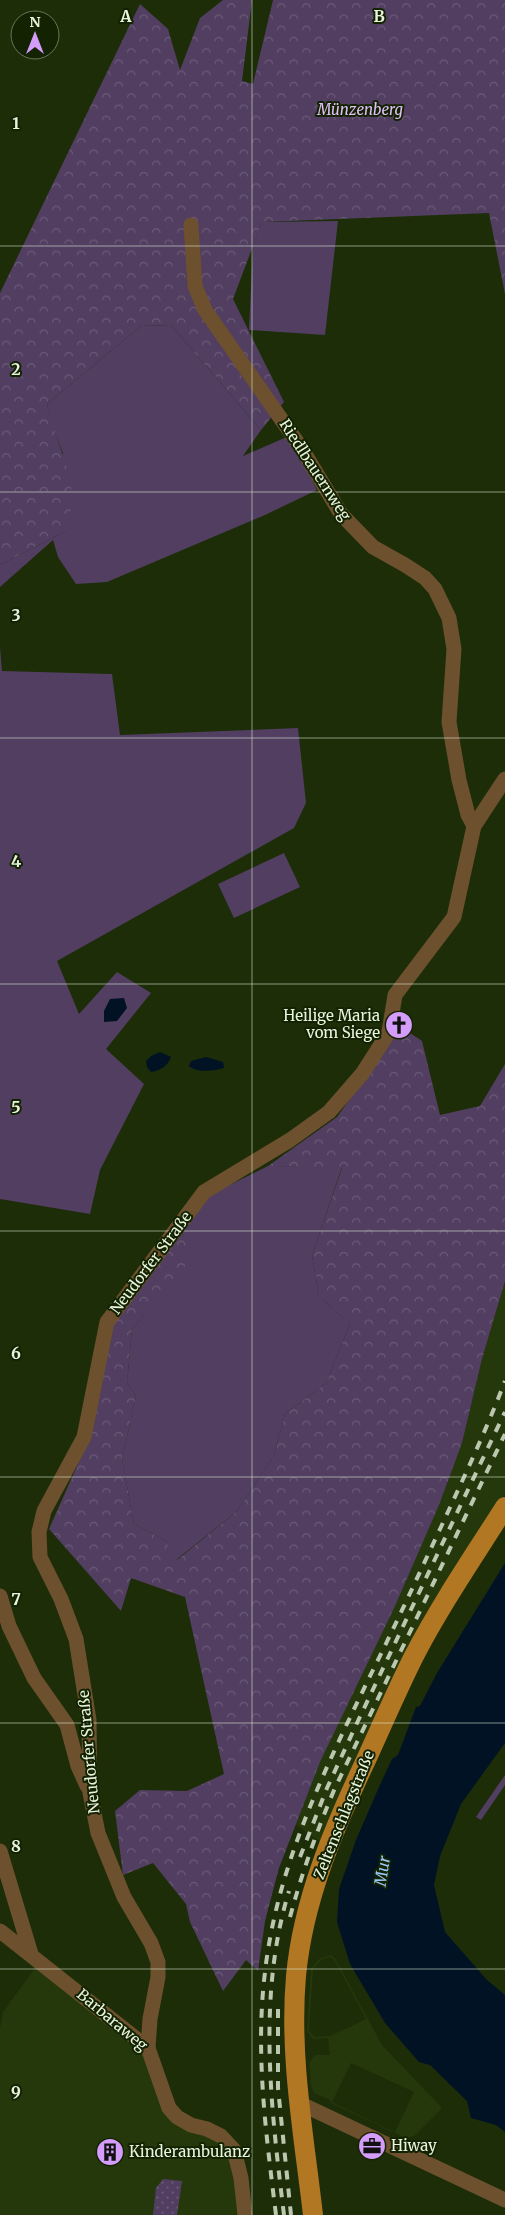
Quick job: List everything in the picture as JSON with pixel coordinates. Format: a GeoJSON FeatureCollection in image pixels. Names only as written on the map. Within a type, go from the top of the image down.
{"type":"FeatureCollection","features":[{"type":"Feature","properties":{"kind":"main road","name":"Zeltenschlagstraße"},"geometry":{"type":"LineString","coordinates":[[313,2215],[299,2102],[294,2029],[296,1974],[302,1935],[324,1858],[354,1786],[414,1657],[435,1618],[505,1507]]}},
{"type":"Feature","properties":{"kind":"street","name":"Riedlbauernweg"},"geometry":{"type":"LineString","coordinates":[[191,225],[195,286],[205,310],[279,415],[341,514],[373,547],[425,578],[435,590],[449,618],[454,649],[449,722],[459,780],[468,815],[474,826]]}},
{"type":"Feature","properties":{"kind":"street"},"geometry":{"type":"LineString","coordinates":[[474,826],[505,780]]}},
{"type":"Feature","properties":{"kind":"street","name":"Neudorfer Straße"},"geometry":{"type":"LineString","coordinates":[[148,2048],[150,2019],[158,1978],[158,1962],[152,1943],[124,1897],[98,1833],[90,1794],[89,1720],[76,1639],[62,1600],[40,1557],[39,1532],[44,1511],[84,1437],[107,1322],[204,1192],[290,1140],[329,1112],[362,1074],[389,1032],[395,995],[454,917],[474,826]]}},
{"type":"Feature","properties":{"kind":"street"},"geometry":{"type":"LineString","coordinates":[[0,1596],[5,1628],[34,1678],[67,1725],[78,1766],[90,1794]]}},
{"type":"Feature","properties":{"kind":"street"},"geometry":{"type":"LineString","coordinates":[[0,1850],[31,1954]]}},
{"type":"Feature","properties":{"kind":"street","name":"Barbaraweg"},"geometry":{"type":"LineString","coordinates":[[0,1931],[148,2048],[169,2108],[177,2117],[191,2125],[207,2129],[221,2136],[234,2150],[241,2178],[245,2215]]}},
{"type":"Feature","properties":{"kind":"street"},"geometry":{"type":"LineString","coordinates":[[299,2102],[505,2200]]}},
{"type":"Feature","properties":{"kind":"shaded area"},"geometry":{"type":"Polygon","coordinates":[[[505,1281],[505,1494],[321,1842],[296,1825],[320,1761],[396,1604],[439,1505],[462,1443],[482,1359],[505,1281]]]}},
{"type":"Feature","properties":{"kind":"shaded area"},"geometry":{"type":"Polygon","coordinates":[[[331,1955],[335,1958],[382,2045],[442,2108],[414,2136],[406,2138],[331,2103],[330,2100],[314,2093],[311,2086],[309,2063],[315,2055],[330,2055],[328,2038],[313,2039],[307,2031],[311,1969],[320,1958],[331,1955]],[[330,1957],[322,1959],[313,1969],[309,2031],[315,2037],[330,2036],[366,2019],[335,1961],[330,1957]],[[351,2063],[332,2102],[395,2132],[414,2092],[351,2063]]]}},
{"type":"Feature","properties":{"kind":"shaded area"},"geometry":{"type":"Polygon","coordinates":[[[35,1968],[139,2046],[169,2117],[213,2137],[231,2150],[238,2215],[0,2215],[0,2028],[3,2012],[35,1968]]]}},
{"type":"Feature","properties":{"kind":"green space","name":"Münzenberg"},"geometry":{"type":"Polygon","coordinates":[[[223,0],[252,0],[242,81],[253,84],[273,0],[505,0],[505,294],[489,213],[262,222],[233,299],[284,402],[261,430],[171,325],[141,326],[47,404],[70,482],[72,502],[66,531],[0,565],[0,293],[140,4],[168,29],[180,70],[200,18],[223,0]]]}},
{"type":"Feature","properties":{"kind":"green space"},"geometry":{"type":"Polygon","coordinates":[[[338,221],[325,335],[249,330],[253,245],[262,222],[338,221]]]}},
{"type":"Feature","properties":{"kind":"green space"},"geometry":{"type":"Polygon","coordinates":[[[171,325],[261,430],[243,456],[289,436],[317,490],[265,515],[107,582],[76,584],[58,557],[53,540],[0,587],[0,565],[66,531],[63,453],[52,426],[47,404],[141,326],[171,325]]]}},
{"type":"Feature","properties":{"kind":"green space"},"geometry":{"type":"Polygon","coordinates":[[[0,647],[2,671],[112,674],[120,735],[298,728],[306,803],[294,828],[57,961],[79,1014],[117,972],[151,993],[106,1049],[144,1084],[100,1170],[90,1214],[0,1199],[0,647]]]}},
{"type":"Feature","properties":{"kind":"green space"},"geometry":{"type":"Polygon","coordinates":[[[284,853],[300,887],[234,918],[218,884],[284,853]]]}},
{"type":"Feature","properties":{"kind":"green space"},"geometry":{"type":"Polygon","coordinates":[[[401,1027],[422,1041],[440,1115],[480,1106],[505,1064],[505,1281],[482,1359],[462,1443],[439,1505],[396,1604],[320,1762],[279,1868],[265,1921],[258,1971],[246,1960],[223,1991],[190,1922],[186,1904],[153,1863],[123,1875],[115,1811],[140,1790],[187,1791],[224,1774],[185,1597],[131,1578],[121,1611],[49,1529],[90,1437],[112,1324],[182,1231],[191,1259],[132,1329],[127,1383],[136,1396],[122,1459],[134,1524],[165,1540],[177,1560],[237,1511],[274,1456],[285,1414],[326,1383],[350,1324],[319,1296],[312,1256],[342,1168],[268,1166],[337,1117],[401,1027]]]}},
{"type":"Feature","properties":{"kind":"green space"},"geometry":{"type":"Polygon","coordinates":[[[268,1166],[342,1167],[312,1256],[319,1296],[350,1324],[326,1383],[285,1414],[274,1456],[237,1511],[176,1560],[165,1540],[134,1524],[122,1459],[136,1396],[127,1383],[132,1329],[190,1259],[182,1231],[209,1195],[268,1166]]]}},
{"type":"Feature","properties":{"kind":"green space"},"geometry":{"type":"Polygon","coordinates":[[[505,1775],[505,1785],[481,1820],[476,1817],[505,1775]]]}},
{"type":"Feature","properties":{"kind":"green space"},"geometry":{"type":"Polygon","coordinates":[[[163,2179],[182,2181],[177,2215],[153,2215],[156,2188],[163,2179]]]}},
{"type":"Feature","properties":{"kind":"water"},"geometry":{"type":"Polygon","coordinates":[[[124,998],[127,1008],[117,1021],[104,1022],[104,1011],[110,999],[124,998]]]}},
{"type":"Feature","properties":{"kind":"water"},"geometry":{"type":"Polygon","coordinates":[[[160,1052],[171,1057],[163,1068],[151,1072],[147,1067],[146,1061],[151,1056],[160,1052]]]}},
{"type":"Feature","properties":{"kind":"water"},"geometry":{"type":"Polygon","coordinates":[[[206,1057],[223,1062],[224,1068],[211,1071],[196,1070],[189,1066],[191,1061],[206,1057]]]}},
{"type":"Feature","properties":{"kind":"water","name":"Mur"},"geometry":{"type":"Polygon","coordinates":[[[505,1563],[505,1743],[461,1804],[440,1856],[434,1885],[445,1932],[487,1980],[505,1995],[505,2132],[496,2125],[471,2118],[467,2101],[430,2065],[419,2062],[385,2023],[350,1964],[337,1922],[339,1889],[356,1840],[392,1759],[398,1755],[416,1707],[420,1706],[437,1673],[505,1563]]]}},
{"type":"Feature","properties":{"kind":"railway"},"geometry":{"type":"LineString","coordinates":[[276,2215],[263,2094],[261,2033],[265,1972],[271,1932],[280,1893],[292,1855],[321,1780],[458,1491],[505,1381]]}},
{"type":"Feature","properties":{"kind":"railway"},"geometry":{"type":"LineString","coordinates":[[300,1857],[327,1788],[505,1412]]}},
{"type":"Feature","properties":{"kind":"railway"},"geometry":{"type":"LineString","coordinates":[[290,1917],[310,1852],[335,1788],[505,1434]]}},
{"type":"Feature","properties":{"kind":"railway"},"geometry":{"type":"LineString","coordinates":[[284,2215],[271,2093],[270,2011],[279,1931],[289,1891]]}},
{"type":"Feature","properties":{"kind":"railway"},"geometry":{"type":"LineString","coordinates":[[278,2009],[278,2088],[291,2215]]}},
{"type":"Feature","properties":{"kind":"place","name":"Heilige Maria vom Siege"},"geometry":{"type":"Point","coordinates":[399,1025]}},
{"type":"Feature","properties":{"kind":"place","name":"Hiway"},"geometry":{"type":"Point","coordinates":[372,2146]}},
{"type":"Feature","properties":{"kind":"place","name":"Kinderambulanz"},"geometry":{"type":"Point","coordinates":[110,2152]}}]}
